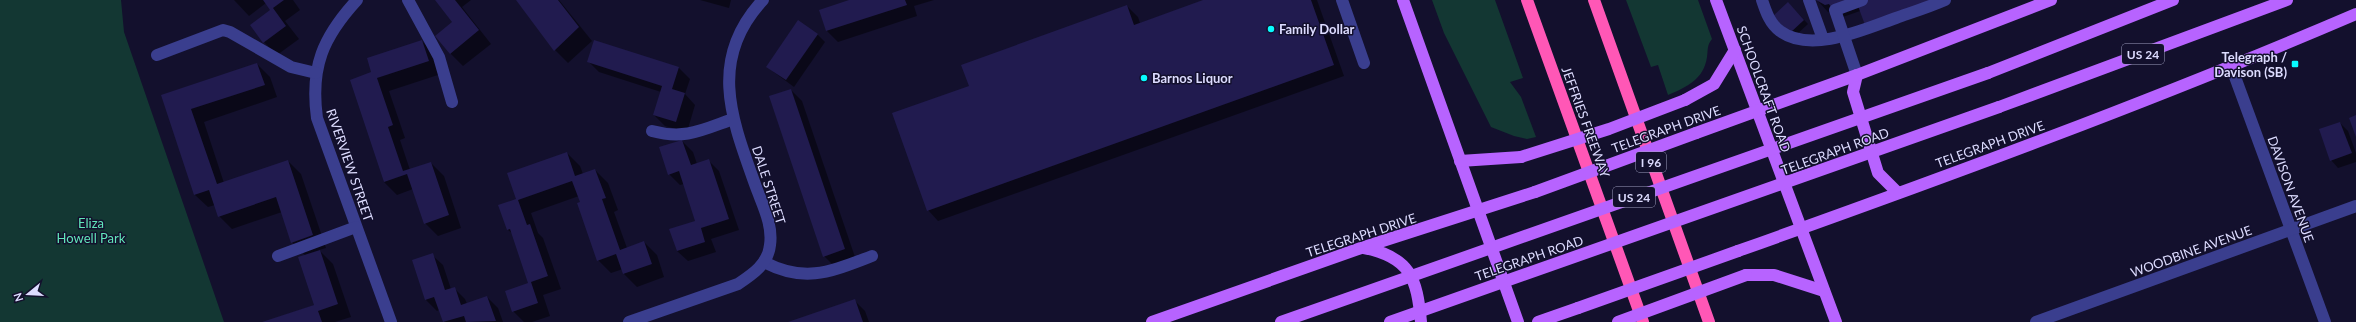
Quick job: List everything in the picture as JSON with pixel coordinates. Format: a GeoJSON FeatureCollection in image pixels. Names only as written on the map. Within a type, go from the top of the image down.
{"type":"FeatureCollection","features":[{"type":"Feature","properties":{"kind":"highway","name":"JEFFRIES FREEWAY"},"geometry":{"type":"LineString","coordinates":[[1527,0],[1643,322]]}},
{"type":"Feature","properties":{"kind":"highway","name":"I 96"},"geometry":{"type":"LineString","coordinates":[[1594,0],[1709,322]]}},
{"type":"Feature","properties":{"kind":"main road"},"geometry":{"type":"LineString","coordinates":[[1403,0],[1518,322]]}},
{"type":"Feature","properties":{"kind":"main road","name":"SCHOOLCRAFT ROAD"},"geometry":{"type":"LineString","coordinates":[[1716,0],[1836,322]]}},
{"type":"Feature","properties":{"kind":"main road","name":"TELEGRAPH DRIVE"},"geometry":{"type":"LineString","coordinates":[[1152,322],[1361,248],[1479,212],[1535,192],[1857,75],[2026,4],[2051,0]]}},
{"type":"Feature","properties":{"kind":"main road","name":"TELEGRAPH ROAD"},"geometry":{"type":"LineString","coordinates":[[1281,322],[1988,73],[2173,0]]}},
{"type":"Feature","properties":{"kind":"main road","name":"TELEGRAPH ROAD"},"geometry":{"type":"LineString","coordinates":[[1390,322],[1999,108],[2287,0]]}},
{"type":"Feature","properties":{"kind":"main road","name":"TELEGRAPH DRIVE"},"geometry":{"type":"LineString","coordinates":[[1538,322],[1898,193],[2231,66],[2356,14]]}},
{"type":"Feature","properties":{"kind":"main road"},"geometry":{"type":"LineString","coordinates":[[1460,161],[1521,157],[1609,129],[1685,100],[1714,84],[1735,50]]}},
{"type":"Feature","properties":{"kind":"main road"},"geometry":{"type":"LineString","coordinates":[[1857,75],[1853,92],[1878,173],[1898,193]]}},
{"type":"Feature","properties":{"kind":"main road"},"geometry":{"type":"LineString","coordinates":[[1361,248],[1380,251],[1397,259],[1411,274],[1419,301],[1421,322]]}},
{"type":"Feature","properties":{"kind":"main road"},"geometry":{"type":"LineString","coordinates":[[1618,322],[1746,275],[1774,275],[1824,291]]}},
{"type":"Feature","properties":{"kind":"street","name":"RIVERVIEW STREET"},"geometry":{"type":"LineString","coordinates":[[357,0],[331,32],[322,50],[316,72],[314,95],[317,118],[390,322]]}},
{"type":"Feature","properties":{"kind":"street"},"geometry":{"type":"LineString","coordinates":[[408,0],[439,57],[452,102]]}},
{"type":"Feature","properties":{"kind":"street","name":"DALE STREET"},"geometry":{"type":"LineString","coordinates":[[629,322],[738,284],[754,274],[764,262],[770,246],[770,227],[733,119],[729,87],[733,55],[747,22],[763,0]]}},
{"type":"Feature","properties":{"kind":"street"},"geometry":{"type":"LineString","coordinates":[[1342,0],[1364,63]]}},
{"type":"Feature","properties":{"kind":"street"},"geometry":{"type":"LineString","coordinates":[[1762,0],[1772,24],[1781,32],[1795,38],[1810,41],[1845,36],[1945,0]]}},
{"type":"Feature","properties":{"kind":"street"},"geometry":{"type":"LineString","coordinates":[[1809,0],[1823,39]]}},
{"type":"Feature","properties":{"kind":"street"},"geometry":{"type":"LineString","coordinates":[[1857,75],[1835,10],[1862,0]]}},
{"type":"Feature","properties":{"kind":"street"},"geometry":{"type":"LineString","coordinates":[[157,55],[223,30],[230,32],[291,67],[316,72]]}},
{"type":"Feature","properties":{"kind":"street","name":"DAVISON AVENUE"},"geometry":{"type":"LineString","coordinates":[[2231,66],[2325,322]]}},
{"type":"Feature","properties":{"kind":"street"},"geometry":{"type":"LineString","coordinates":[[652,131],[667,135],[687,135],[733,119]]}},
{"type":"Feature","properties":{"kind":"street","name":"WOODBINE AVENUE"},"geometry":{"type":"LineString","coordinates":[[2036,322],[2356,206]]}},
{"type":"Feature","properties":{"kind":"street"},"geometry":{"type":"LineString","coordinates":[[278,256],[356,227]]}},
{"type":"Feature","properties":{"kind":"street"},"geometry":{"type":"LineString","coordinates":[[764,262],[782,270],[808,274],[826,273],[872,256]]}},
{"type":"Feature","properties":{"kind":"green space","name":"Eliza Howell Park"},"geometry":{"type":"Polygon","coordinates":[[[0,0],[121,0],[124,32],[224,322],[0,322],[0,0]]]}},
{"type":"Feature","properties":{"kind":"green space"},"geometry":{"type":"Polygon","coordinates":[[[1432,0],[1495,0],[1523,78],[1510,82],[1521,97],[1536,137],[1527,139],[1514,136],[1491,127],[1444,33],[1432,0]]]}},
{"type":"Feature","properties":{"kind":"green space"},"geometry":{"type":"Polygon","coordinates":[[[1626,0],[1698,0],[1712,39],[1708,45],[1705,65],[1694,81],[1682,89],[1668,95],[1658,65],[1651,67],[1626,0]]]}},
{"type":"Feature","properties":{"kind":"building"},"geometry":{"type":"Polygon","coordinates":[[[263,0],[284,0],[273,8],[286,26],[263,43],[250,25],[270,10],[263,0]]]}},
{"type":"Feature","properties":{"kind":"building"},"geometry":{"type":"Polygon","coordinates":[[[435,0],[455,0],[479,30],[450,54],[435,36],[452,22],[435,0]]]}},
{"type":"Feature","properties":{"kind":"building"},"geometry":{"type":"Polygon","coordinates":[[[516,0],[558,0],[579,27],[554,51],[516,0]]]}},
{"type":"Feature","properties":{"kind":"building"},"geometry":{"type":"Polygon","coordinates":[[[849,0],[905,0],[907,5],[826,31],[819,10],[849,0]]]}},
{"type":"Feature","properties":{"kind":"building"},"geometry":{"type":"Polygon","coordinates":[[[1203,0],[1311,0],[1334,65],[927,211],[892,113],[969,86],[961,65],[1127,5],[1134,25],[1203,0]]]}},
{"type":"Feature","properties":{"kind":"building"},"geometry":{"type":"Polygon","coordinates":[[[1816,0],[1850,0],[1831,7],[1829,4],[1825,5],[1816,0]]]}},
{"type":"Feature","properties":{"kind":"building"},"geometry":{"type":"Polygon","coordinates":[[[1863,0],[1935,0],[1865,25],[1858,6],[1863,0]]]}},
{"type":"Feature","properties":{"kind":"building"},"geometry":{"type":"Polygon","coordinates":[[[1788,2],[1804,20],[1790,33],[1773,16],[1788,2]]]}},
{"type":"Feature","properties":{"kind":"building"},"geometry":{"type":"Polygon","coordinates":[[[798,20],[818,34],[786,80],[766,67],[798,20]]]}},
{"type":"Feature","properties":{"kind":"building"},"geometry":{"type":"Polygon","coordinates":[[[422,40],[429,61],[377,78],[393,125],[388,127],[403,171],[431,162],[449,215],[424,224],[407,174],[384,182],[350,80],[371,72],[367,58],[422,40]]]}},
{"type":"Feature","properties":{"kind":"building"},"geometry":{"type":"Polygon","coordinates":[[[594,40],[679,67],[672,89],[685,93],[676,122],[653,115],[662,86],[587,62],[594,40]]]}},
{"type":"Feature","properties":{"kind":"building"},"geometry":{"type":"Polygon","coordinates":[[[257,63],[265,85],[191,109],[217,184],[288,160],[313,235],[291,243],[276,197],[218,217],[209,190],[194,195],[161,95],[257,63]]]}},
{"type":"Feature","properties":{"kind":"building"},"geometry":{"type":"Polygon","coordinates":[[[791,89],[845,249],[823,257],[769,96],[791,89]]]}},
{"type":"Feature","properties":{"kind":"building"},"geometry":{"type":"Polygon","coordinates":[[[2356,115],[2356,137],[2349,118],[2356,115]]]}},
{"type":"Feature","properties":{"kind":"building"},"geometry":{"type":"Polygon","coordinates":[[[2340,122],[2352,153],[2330,161],[2319,129],[2340,122]]]}},
{"type":"Feature","properties":{"kind":"building"},"geometry":{"type":"Polygon","coordinates":[[[682,140],[691,165],[709,159],[729,219],[701,228],[705,242],[677,251],[669,229],[695,221],[679,171],[668,175],[659,147],[682,140]]]}},
{"type":"Feature","properties":{"kind":"building"},"geometry":{"type":"Polygon","coordinates":[[[567,152],[575,176],[595,169],[606,198],[602,199],[620,250],[644,241],[652,264],[623,274],[616,254],[597,261],[577,203],[580,202],[572,181],[518,200],[527,225],[530,224],[548,276],[531,282],[538,303],[512,312],[505,291],[528,283],[510,229],[507,230],[498,205],[516,199],[507,173],[567,152]]]}},
{"type":"Feature","properties":{"kind":"building"},"geometry":{"type":"Polygon","coordinates":[[[320,250],[338,304],[318,311],[322,322],[262,322],[314,305],[298,257],[320,250]]]}},
{"type":"Feature","properties":{"kind":"building"},"geometry":{"type":"Polygon","coordinates":[[[433,253],[445,290],[455,287],[461,305],[487,296],[496,321],[466,322],[464,316],[443,322],[434,297],[425,300],[412,260],[433,253]]]}},
{"type":"Feature","properties":{"kind":"building"},"geometry":{"type":"Polygon","coordinates":[[[855,299],[863,322],[788,322],[855,299]]]}},
{"type":"Feature","properties":{"kind":"place","name":"Family Dollar"},"geometry":{"type":"Point","coordinates":[1271,29]}},
{"type":"Feature","properties":{"kind":"place","name":"Telegraph / Davison (SB)"},"geometry":{"type":"Point","coordinates":[2295,64]}},
{"type":"Feature","properties":{"kind":"place","name":"Barnos Liquor"},"geometry":{"type":"Point","coordinates":[1144,78]}}]}
